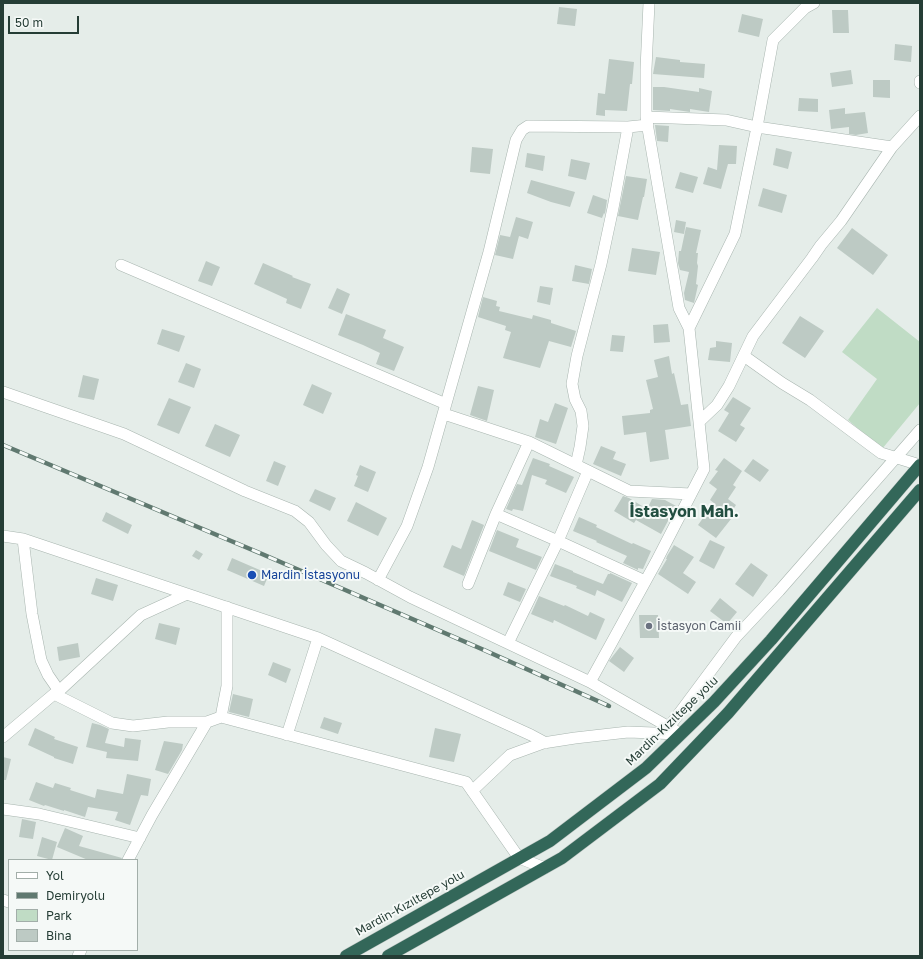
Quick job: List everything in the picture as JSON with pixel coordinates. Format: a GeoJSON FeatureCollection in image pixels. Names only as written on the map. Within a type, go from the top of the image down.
{"type":"FeatureCollection","features":[{"type":"Feature","properties":{"kind":"highway","name":"Mardin-Kızıltepe yolu"},"geometry":{"type":"LineString","coordinates":[[346,956],[550,841],[646,768],[714,702],[770,640],[920,465]]}},
{"type":"Feature","properties":{"kind":"highway"},"geometry":{"type":"LineString","coordinates":[[388,956],[562,858],[660,784],[728,713],[920,490]]}},
{"type":"Feature","properties":{"kind":"street"},"geometry":{"type":"LineString","coordinates":[[590,682],[704,469],[689,328],[679,308],[647,121],[646,69],[649,3]]}},
{"type":"Feature","properties":{"kind":"street"},"geometry":{"type":"LineString","coordinates":[[689,328],[735,234],[773,40],[805,5]]}},
{"type":"Feature","properties":{"kind":"street"},"geometry":{"type":"LineString","coordinates":[[699,422],[717,405],[729,386],[753,336],[840,221],[892,147],[920,116]]}},
{"type":"Feature","properties":{"kind":"street"},"geometry":{"type":"LineString","coordinates":[[378,580],[407,526],[428,466],[489,252],[516,140],[522,130],[528,126],[628,127],[647,121],[726,120],[757,127],[892,147]]}},
{"type":"Feature","properties":{"kind":"street"},"geometry":{"type":"LineString","coordinates":[[576,465],[583,426],[581,411],[575,399],[572,384],[577,356],[601,264],[628,127]]}},
{"type":"Feature","properties":{"kind":"street"},"geometry":{"type":"LineString","coordinates":[[121,265],[445,409],[528,442],[629,491],[691,494]]}},
{"type":"Feature","properties":{"kind":"street"},"geometry":{"type":"LineString","coordinates":[[744,356],[782,383],[810,400],[881,453],[920,465]]}},
{"type":"Feature","properties":{"kind":"street"},"geometry":{"type":"LineString","coordinates":[[3,392],[124,434],[245,491],[295,511],[309,522],[326,545],[341,561],[410,597],[590,682],[681,734]]}},
{"type":"Feature","properties":{"kind":"street"},"geometry":{"type":"LineString","coordinates":[[669,727],[736,636],[779,591],[920,430]]}},
{"type":"Feature","properties":{"kind":"street"},"geometry":{"type":"LineString","coordinates":[[468,584],[496,514],[528,442]]}},
{"type":"Feature","properties":{"kind":"street"},"geometry":{"type":"LineString","coordinates":[[508,643],[558,541],[588,471]]}},
{"type":"Feature","properties":{"kind":"street"},"geometry":{"type":"LineString","coordinates":[[496,514],[645,581]]}},
{"type":"Feature","properties":{"kind":"street"},"geometry":{"type":"LineString","coordinates":[[3,536],[23,539],[318,638],[546,743]]}},
{"type":"Feature","properties":{"kind":"street"},"geometry":{"type":"LineString","coordinates":[[23,539],[32,614],[41,660],[56,693],[112,723],[133,726],[168,722],[207,722],[221,717],[466,782],[519,858],[545,868]]}},
{"type":"Feature","properties":{"kind":"street"},"geometry":{"type":"LineString","coordinates":[[3,737],[56,693],[141,615],[187,594]]}},
{"type":"Feature","properties":{"kind":"street"},"geometry":{"type":"LineString","coordinates":[[221,717],[227,686],[227,607]]}},
{"type":"Feature","properties":{"kind":"street"},"geometry":{"type":"LineString","coordinates":[[286,735],[318,638]]}},
{"type":"Feature","properties":{"kind":"street"},"geometry":{"type":"LineString","coordinates":[[129,859],[207,722]]}},
{"type":"Feature","properties":{"kind":"street"},"geometry":{"type":"LineString","coordinates":[[472,791],[510,755],[546,743],[574,738],[628,732],[681,734]]}},
{"type":"Feature","properties":{"kind":"street"},"geometry":{"type":"LineString","coordinates":[[3,809],[40,814],[140,838]]}},
{"type":"Feature","properties":{"kind":"green space"},"geometry":{"type":"Polygon","coordinates":[[[877,308],[920,342],[920,403],[882,449],[848,420],[877,379],[842,352],[877,308]]]}},
{"type":"Feature","properties":{"kind":"building"},"geometry":{"type":"Polygon","coordinates":[[[559,7],[577,9],[575,26],[557,24],[559,7]]]}},
{"type":"Feature","properties":{"kind":"building"},"geometry":{"type":"Polygon","coordinates":[[[832,10],[848,10],[849,33],[833,33],[832,10]]]}},
{"type":"Feature","properties":{"kind":"building"},"geometry":{"type":"Polygon","coordinates":[[[742,14],[763,19],[759,37],[738,32],[742,14]]]}},
{"type":"Feature","properties":{"kind":"building"},"geometry":{"type":"Polygon","coordinates":[[[895,44],[912,46],[911,62],[894,60],[895,44]]]}},
{"type":"Feature","properties":{"kind":"building"},"geometry":{"type":"Polygon","coordinates":[[[656,57],[680,60],[680,62],[705,64],[704,78],[653,74],[656,57]]]}},
{"type":"Feature","properties":{"kind":"building"},"geometry":{"type":"Polygon","coordinates":[[[609,59],[634,62],[627,111],[605,110],[605,116],[596,115],[598,93],[605,94],[609,59]]]}},
{"type":"Feature","properties":{"kind":"building"},"geometry":{"type":"Polygon","coordinates":[[[851,70],[853,84],[832,87],[830,73],[851,70]]]}},
{"type":"Feature","properties":{"kind":"building"},"geometry":{"type":"Polygon","coordinates":[[[873,80],[890,80],[890,98],[873,97],[873,80]]]}},
{"type":"Feature","properties":{"kind":"building"},"geometry":{"type":"Polygon","coordinates":[[[653,87],[699,92],[699,88],[712,91],[709,112],[690,109],[690,112],[670,109],[670,111],[653,110],[653,87]]]}},
{"type":"Feature","properties":{"kind":"building"},"geometry":{"type":"Polygon","coordinates":[[[799,98],[818,99],[818,112],[798,111],[799,98]]]}},
{"type":"Feature","properties":{"kind":"building"},"geometry":{"type":"Polygon","coordinates":[[[845,108],[845,114],[865,112],[868,133],[856,135],[849,134],[849,127],[831,129],[829,110],[845,108]]]}},
{"type":"Feature","properties":{"kind":"building"},"geometry":{"type":"Polygon","coordinates":[[[655,125],[669,126],[668,142],[657,141],[655,125]]]}},
{"type":"Feature","properties":{"kind":"building"},"geometry":{"type":"Polygon","coordinates":[[[719,145],[737,146],[736,164],[728,164],[721,189],[703,184],[708,167],[717,170],[719,145]]]}},
{"type":"Feature","properties":{"kind":"building"},"geometry":{"type":"Polygon","coordinates":[[[472,147],[493,149],[490,174],[470,172],[472,147]]]}},
{"type":"Feature","properties":{"kind":"building"},"geometry":{"type":"Polygon","coordinates":[[[776,148],[792,152],[788,169],[773,165],[776,148]]]}},
{"type":"Feature","properties":{"kind":"building"},"geometry":{"type":"Polygon","coordinates":[[[527,153],[545,156],[543,171],[525,167],[527,153]]]}},
{"type":"Feature","properties":{"kind":"building"},"geometry":{"type":"Polygon","coordinates":[[[571,159],[590,163],[586,180],[568,176],[571,159]]]}},
{"type":"Feature","properties":{"kind":"building"},"geometry":{"type":"Polygon","coordinates":[[[680,172],[698,177],[693,193],[675,188],[680,172]]]}},
{"type":"Feature","properties":{"kind":"building"},"geometry":{"type":"Polygon","coordinates":[[[626,176],[647,179],[638,220],[618,216],[626,176]]]}},
{"type":"Feature","properties":{"kind":"building"},"geometry":{"type":"Polygon","coordinates":[[[531,180],[575,192],[570,207],[527,193],[531,180]]]}},
{"type":"Feature","properties":{"kind":"building"},"geometry":{"type":"Polygon","coordinates":[[[763,188],[787,195],[782,213],[758,206],[763,188]]]}},
{"type":"Feature","properties":{"kind":"building"},"geometry":{"type":"Polygon","coordinates":[[[593,195],[607,200],[605,214],[604,213],[602,218],[587,213],[593,195]]]}},
{"type":"Feature","properties":{"kind":"building"},"geometry":{"type":"Polygon","coordinates":[[[516,217],[533,222],[528,239],[519,236],[513,259],[495,255],[500,235],[510,237],[516,217]]]}},
{"type":"Feature","properties":{"kind":"building"},"geometry":{"type":"Polygon","coordinates":[[[676,220],[686,222],[684,234],[674,232],[676,220]]]}},
{"type":"Feature","properties":{"kind":"building"},"geometry":{"type":"Polygon","coordinates":[[[686,227],[701,230],[696,253],[698,253],[696,284],[698,285],[694,303],[685,300],[684,293],[689,272],[680,270],[678,263],[679,251],[681,251],[686,227]]]}},
{"type":"Feature","properties":{"kind":"building"},"geometry":{"type":"Polygon","coordinates":[[[852,228],[888,255],[873,275],[837,248],[852,228]]]}},
{"type":"Feature","properties":{"kind":"building"},"geometry":{"type":"Polygon","coordinates":[[[632,248],[660,252],[656,275],[628,271],[632,248]]]}},
{"type":"Feature","properties":{"kind":"building"},"geometry":{"type":"Polygon","coordinates":[[[206,261],[220,267],[212,286],[198,281],[206,261]]]}},
{"type":"Feature","properties":{"kind":"building"},"geometry":{"type":"Polygon","coordinates":[[[263,263],[293,276],[292,277],[311,284],[301,309],[286,303],[287,299],[254,284],[263,263]]]}},
{"type":"Feature","properties":{"kind":"building"},"geometry":{"type":"Polygon","coordinates":[[[575,265],[592,269],[589,284],[572,281],[575,265]]]}},
{"type":"Feature","properties":{"kind":"building"},"geometry":{"type":"Polygon","coordinates":[[[540,286],[553,288],[550,305],[537,302],[540,286]]]}},
{"type":"Feature","properties":{"kind":"building"},"geometry":{"type":"Polygon","coordinates":[[[337,288],[350,294],[342,314],[328,308],[337,288]]]}},
{"type":"Feature","properties":{"kind":"building"},"geometry":{"type":"Polygon","coordinates":[[[483,297],[497,301],[496,306],[500,307],[499,311],[532,319],[533,315],[551,320],[551,323],[576,331],[571,347],[549,341],[540,368],[503,358],[511,332],[505,330],[506,326],[478,317],[483,297]]]}},
{"type":"Feature","properties":{"kind":"building"},"geometry":{"type":"Polygon","coordinates":[[[346,314],[386,330],[383,338],[404,347],[394,371],[376,364],[380,353],[338,335],[346,314]]]}},
{"type":"Feature","properties":{"kind":"building"},"geometry":{"type":"Polygon","coordinates":[[[800,316],[824,331],[805,358],[782,343],[800,316]]]}},
{"type":"Feature","properties":{"kind":"building"},"geometry":{"type":"Polygon","coordinates":[[[668,324],[670,342],[654,343],[653,325],[668,324]]]}},
{"type":"Feature","properties":{"kind":"building"},"geometry":{"type":"Polygon","coordinates":[[[162,329],[185,336],[179,352],[157,344],[162,329]]]}},
{"type":"Feature","properties":{"kind":"building"},"geometry":{"type":"Polygon","coordinates":[[[612,335],[625,336],[623,352],[610,351],[612,335]]]}},
{"type":"Feature","properties":{"kind":"building"},"geometry":{"type":"Polygon","coordinates":[[[716,341],[732,343],[730,362],[708,360],[710,348],[716,347],[716,341]]]}},
{"type":"Feature","properties":{"kind":"building"},"geometry":{"type":"Polygon","coordinates":[[[669,356],[672,374],[674,373],[681,405],[688,404],[691,426],[665,430],[669,459],[650,462],[646,432],[624,435],[622,416],[650,413],[650,410],[653,409],[646,380],[658,377],[654,360],[669,356]]]}},
{"type":"Feature","properties":{"kind":"building"},"geometry":{"type":"Polygon","coordinates":[[[186,363],[201,369],[194,388],[178,382],[186,363]]]}},
{"type":"Feature","properties":{"kind":"building"},"geometry":{"type":"Polygon","coordinates":[[[83,375],[99,379],[94,400],[78,397],[83,375]]]}},
{"type":"Feature","properties":{"kind":"building"},"geometry":{"type":"Polygon","coordinates":[[[312,384],[332,393],[323,414],[303,405],[312,384]]]}},
{"type":"Feature","properties":{"kind":"building"},"geometry":{"type":"Polygon","coordinates":[[[478,386],[494,390],[487,421],[470,415],[478,386]]]}},
{"type":"Feature","properties":{"kind":"building"},"geometry":{"type":"Polygon","coordinates":[[[733,397],[751,408],[740,425],[745,428],[736,442],[718,431],[729,413],[724,410],[733,397]]]}},
{"type":"Feature","properties":{"kind":"building"},"geometry":{"type":"Polygon","coordinates":[[[169,398],[191,407],[179,434],[157,425],[169,398]]]}},
{"type":"Feature","properties":{"kind":"building"},"geometry":{"type":"Polygon","coordinates":[[[555,403],[568,408],[556,444],[535,437],[540,419],[548,422],[555,403]]]}},
{"type":"Feature","properties":{"kind":"building"},"geometry":{"type":"Polygon","coordinates":[[[215,424],[240,435],[230,457],[205,446],[215,424]]]}},
{"type":"Feature","properties":{"kind":"building"},"geometry":{"type":"Polygon","coordinates":[[[601,446],[616,452],[613,459],[626,464],[621,476],[593,464],[601,446]]]}},
{"type":"Feature","properties":{"kind":"building"},"geometry":{"type":"Polygon","coordinates":[[[533,458],[550,464],[549,466],[574,477],[566,493],[545,484],[547,480],[532,475],[523,511],[513,509],[512,511],[506,509],[517,484],[522,485],[533,458]]]}},
{"type":"Feature","properties":{"kind":"building"},"geometry":{"type":"Polygon","coordinates":[[[724,458],[742,471],[733,485],[736,487],[728,499],[736,505],[728,517],[731,519],[716,538],[698,525],[714,503],[710,500],[717,489],[709,483],[718,471],[715,470],[724,458]]]}},
{"type":"Feature","properties":{"kind":"building"},"geometry":{"type":"Polygon","coordinates":[[[753,459],[769,470],[760,482],[744,471],[753,459]]]}},
{"type":"Feature","properties":{"kind":"building"},"geometry":{"type":"Polygon","coordinates":[[[274,461],[286,466],[278,486],[266,481],[274,461]]]}},
{"type":"Feature","properties":{"kind":"building"},"geometry":{"type":"Polygon","coordinates":[[[360,465],[376,472],[368,492],[354,486],[360,465]]]}},
{"type":"Feature","properties":{"kind":"building"},"geometry":{"type":"Polygon","coordinates":[[[315,489],[336,498],[330,511],[309,501],[315,489]]]}},
{"type":"Feature","properties":{"kind":"building"},"geometry":{"type":"Polygon","coordinates":[[[623,496],[647,509],[652,499],[665,500],[676,506],[661,534],[636,520],[634,523],[614,511],[623,496]]]}},
{"type":"Feature","properties":{"kind":"building"},"geometry":{"type":"Polygon","coordinates":[[[356,502],[387,518],[378,536],[347,521],[356,502]]]}},
{"type":"Feature","properties":{"kind":"building"},"geometry":{"type":"Polygon","coordinates":[[[106,512],[132,525],[128,534],[102,521],[106,512]]]}},
{"type":"Feature","properties":{"kind":"building"},"geometry":{"type":"Polygon","coordinates":[[[579,517],[632,544],[633,543],[651,551],[643,569],[638,568],[638,570],[623,563],[627,556],[573,531],[579,517]]]}},
{"type":"Feature","properties":{"kind":"building"},"geometry":{"type":"Polygon","coordinates":[[[472,520],[484,525],[464,576],[443,567],[452,545],[461,549],[472,520]]]}},
{"type":"Feature","properties":{"kind":"building"},"geometry":{"type":"Polygon","coordinates":[[[497,530],[519,539],[516,547],[542,557],[536,570],[489,551],[497,530]]]}},
{"type":"Feature","properties":{"kind":"building"},"geometry":{"type":"Polygon","coordinates":[[[710,540],[725,547],[714,569],[699,561],[710,540]]]}},
{"type":"Feature","properties":{"kind":"building"},"geometry":{"type":"Polygon","coordinates":[[[674,545],[694,557],[683,573],[696,582],[688,594],[658,574],[674,545]]]}},
{"type":"Feature","properties":{"kind":"building"},"geometry":{"type":"Polygon","coordinates":[[[196,550],[203,554],[199,560],[192,556],[196,550]]]}},
{"type":"Feature","properties":{"kind":"building"},"geometry":{"type":"Polygon","coordinates":[[[232,558],[269,574],[264,586],[227,570],[232,558]]]}},
{"type":"Feature","properties":{"kind":"building"},"geometry":{"type":"Polygon","coordinates":[[[751,563],[768,575],[753,597],[735,584],[751,563]]]}},
{"type":"Feature","properties":{"kind":"building"},"geometry":{"type":"Polygon","coordinates":[[[555,564],[603,584],[610,573],[632,583],[622,602],[597,590],[595,596],[576,588],[577,586],[550,576],[555,564]]]}},
{"type":"Feature","properties":{"kind":"building"},"geometry":{"type":"Polygon","coordinates":[[[96,578],[118,585],[113,601],[91,594],[96,578]]]}},
{"type":"Feature","properties":{"kind":"building"},"geometry":{"type":"Polygon","coordinates":[[[508,582],[526,589],[520,602],[503,595],[508,582]]]}},
{"type":"Feature","properties":{"kind":"building"},"geometry":{"type":"Polygon","coordinates":[[[539,596],[564,606],[565,605],[588,616],[590,612],[605,619],[596,640],[554,620],[553,623],[531,614],[539,596]]]}},
{"type":"Feature","properties":{"kind":"building"},"geometry":{"type":"Polygon","coordinates":[[[720,598],[737,612],[727,624],[710,611],[720,598]]]}},
{"type":"Feature","properties":{"kind":"building","name":"İstasyon Camii"},"geometry":{"type":"Polygon","coordinates":[[[639,615],[658,615],[659,638],[640,638],[639,615]]]}},
{"type":"Feature","properties":{"kind":"building"},"geometry":{"type":"Polygon","coordinates":[[[159,623],[180,628],[176,645],[155,639],[159,623]]]}},
{"type":"Feature","properties":{"kind":"building"},"geometry":{"type":"Polygon","coordinates":[[[78,643],[80,657],[59,661],[57,647],[78,643]]]}},
{"type":"Feature","properties":{"kind":"building"},"geometry":{"type":"Polygon","coordinates":[[[620,647],[634,658],[624,672],[609,661],[620,647]]]}},
{"type":"Feature","properties":{"kind":"building"},"geometry":{"type":"Polygon","coordinates":[[[273,662],[291,669],[286,683],[268,675],[273,662]]]}},
{"type":"Feature","properties":{"kind":"building"},"geometry":{"type":"Polygon","coordinates":[[[233,694],[253,699],[249,717],[229,712],[233,694]]]}},
{"type":"Feature","properties":{"kind":"building"},"geometry":{"type":"Polygon","coordinates":[[[324,717],[342,723],[338,734],[320,728],[324,717]]]}},
{"type":"Feature","properties":{"kind":"building"},"geometry":{"type":"Polygon","coordinates":[[[92,723],[109,729],[105,743],[124,747],[125,738],[141,740],[138,761],[106,758],[107,752],[86,747],[92,723]]]}},
{"type":"Feature","properties":{"kind":"building"},"geometry":{"type":"Polygon","coordinates":[[[35,728],[55,737],[54,739],[78,747],[73,764],[54,758],[28,745],[35,728]]]}},
{"type":"Feature","properties":{"kind":"building"},"geometry":{"type":"Polygon","coordinates":[[[435,728],[461,734],[454,762],[429,757],[435,728]]]}},
{"type":"Feature","properties":{"kind":"building"},"geometry":{"type":"Polygon","coordinates":[[[164,741],[183,744],[182,750],[168,774],[155,770],[164,741]]]}},
{"type":"Feature","properties":{"kind":"building"},"geometry":{"type":"Polygon","coordinates":[[[3,757],[11,759],[6,780],[3,780],[3,757]]]}},
{"type":"Feature","properties":{"kind":"building"},"geometry":{"type":"Polygon","coordinates":[[[127,774],[151,779],[148,796],[141,795],[130,825],[115,820],[118,812],[88,807],[85,817],[64,810],[44,806],[29,800],[36,782],[53,788],[55,783],[71,788],[70,790],[95,798],[97,789],[123,794],[127,774]]]}},
{"type":"Feature","properties":{"kind":"building"},"geometry":{"type":"Polygon","coordinates":[[[22,819],[36,822],[33,839],[19,837],[22,819]]]}},
{"type":"Feature","properties":{"kind":"building"},"geometry":{"type":"Polygon","coordinates":[[[65,828],[83,836],[79,846],[122,858],[86,859],[57,847],[65,828]]]}},
{"type":"Feature","properties":{"kind":"building"},"geometry":{"type":"Polygon","coordinates":[[[42,837],[57,842],[52,859],[37,856],[42,837]]]}},
{"type":"Feature","properties":{"kind":"railway"},"geometry":{"type":"LineString","coordinates":[[3,445],[262,554],[609,706]]}},
{"type":"Feature","properties":{"kind":"place","name":"Mardin İstasyonu"},"geometry":{"type":"Point","coordinates":[252,575]}},
{"type":"Feature","properties":{"kind":"place","name":"İstasyon Camii"},"geometry":{"type":"Point","coordinates":[649,626]}},
{"type":"Feature","properties":{"kind":"district","name":"İstasyon Mah."},"geometry":{"type":"Point","coordinates":[684,512]}}]}
